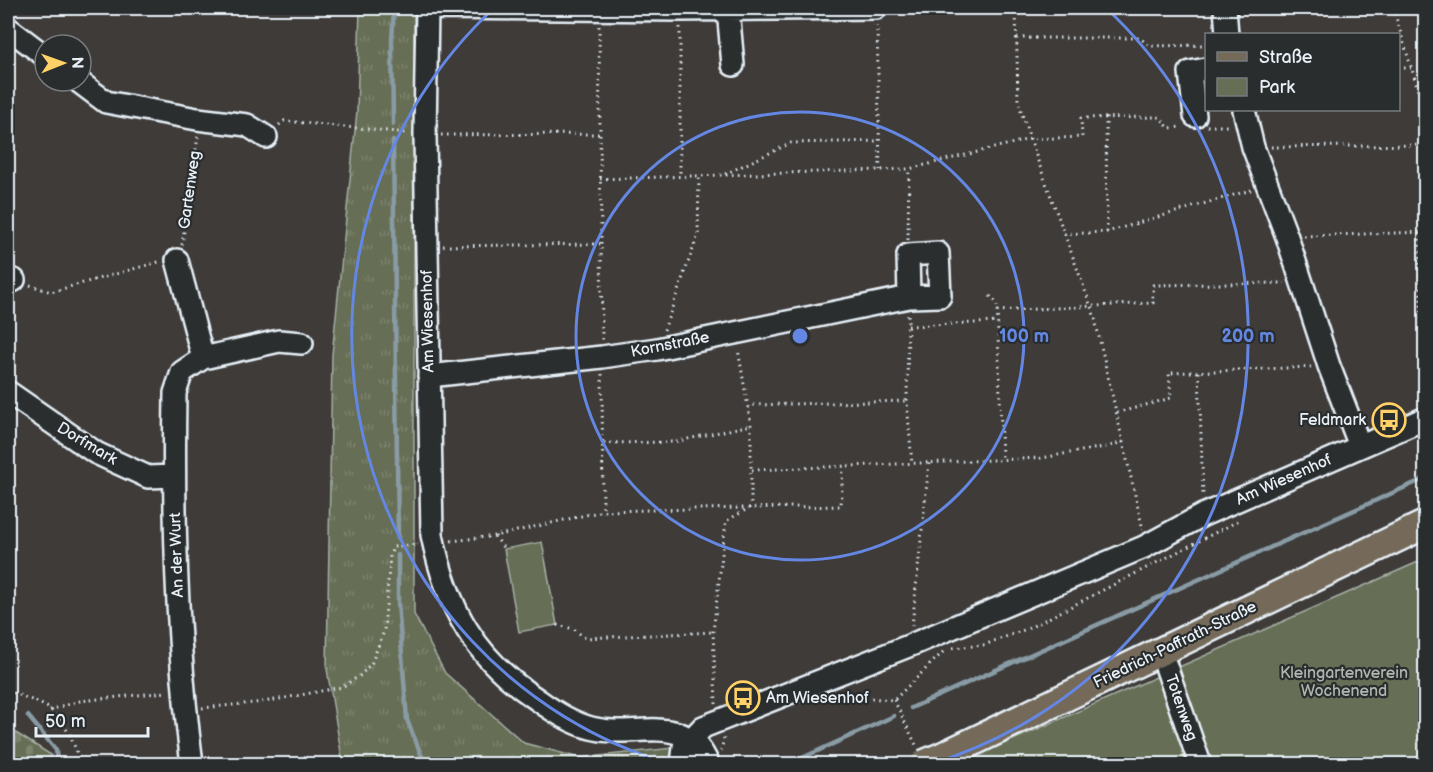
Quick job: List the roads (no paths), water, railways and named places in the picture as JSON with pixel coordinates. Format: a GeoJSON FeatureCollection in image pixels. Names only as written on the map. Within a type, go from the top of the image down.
{"type":"FeatureCollection","features":[{"type":"Feature","properties":{"kind":"main road","name":"Friedrich-Paffrath-Straße"},"geometry":{"type":"LineString","coordinates":[[929,757],[1161,652],[1425,524]]}},
{"type":"Feature","properties":{"kind":"street"},"geometry":{"type":"LineString","coordinates":[[428,8],[680,10],[876,8]]}},
{"type":"Feature","properties":{"kind":"street","name":"Am Wiesenhof"},"geometry":{"type":"LineString","coordinates":[[428,8],[425,135],[429,376],[426,544],[466,630],[484,655],[526,693],[588,727],[616,732],[657,729],[676,732],[690,738],[703,727],[720,719],[910,645],[1144,546],[1203,515],[1425,418]]}},
{"type":"Feature","properties":{"kind":"street"},"geometry":{"type":"LineString","coordinates":[[1225,8],[1227,33]]}},
{"type":"Feature","properties":{"kind":"street"},"geometry":{"type":"LineString","coordinates":[[728,9],[733,65]]}},
{"type":"Feature","properties":{"kind":"street"},"geometry":{"type":"LineString","coordinates":[[8,28],[33,47]]}},
{"type":"Feature","properties":{"kind":"street"},"geometry":{"type":"LineString","coordinates":[[1197,123],[1190,72],[1205,69]]}},
{"type":"Feature","properties":{"kind":"street"},"geometry":{"type":"LineString","coordinates":[[93,92],[106,102],[197,119],[247,125],[271,133]]}},
{"type":"Feature","properties":{"kind":"street"},"geometry":{"type":"LineString","coordinates":[[1246,117],[1253,147],[1287,237],[1329,366],[1360,446]]}},
{"type":"Feature","properties":{"kind":"street","name":"Kornstraße"},"geometry":{"type":"LineString","coordinates":[[429,376],[657,349],[909,297],[940,296],[938,253],[908,255],[909,297]]}},
{"type":"Feature","properties":{"kind":"street"},"geometry":{"type":"LineString","coordinates":[[177,260],[203,358]]}},
{"type":"Feature","properties":{"kind":"street","name":"An der Wurt"},"geometry":{"type":"LineString","coordinates":[[192,765],[184,700],[174,476],[177,382],[182,372],[203,358],[279,341],[302,344]]}},
{"type":"Feature","properties":{"kind":"street","name":"Dorfmark"},"geometry":{"type":"LineString","coordinates":[[8,392],[96,453],[148,477],[174,476]]}},
{"type":"Feature","properties":{"kind":"street","name":"Totenweg"},"geometry":{"type":"LineString","coordinates":[[1161,652],[1200,765]]}},
{"type":"Feature","properties":{"kind":"street"},"geometry":{"type":"LineString","coordinates":[[682,765],[684,747],[690,738],[699,748],[708,765]]}},
{"type":"Feature","properties":{"kind":"waterway"},"geometry":{"type":"LineString","coordinates":[[393,124],[394,8]]}},
{"type":"Feature","properties":{"kind":"waterway"},"geometry":{"type":"LineString","coordinates":[[393,141],[398,538]]}},
{"type":"Feature","properties":{"kind":"waterway"},"geometry":{"type":"LineString","coordinates":[[911,708],[1426,478]]}},
{"type":"Feature","properties":{"kind":"waterway"},"geometry":{"type":"LineString","coordinates":[[398,555],[398,602],[407,720],[425,764]]}},
{"type":"Feature","properties":{"kind":"waterway"},"geometry":{"type":"LineString","coordinates":[[28,716],[56,750],[57,764]]}},
{"type":"Feature","properties":{"kind":"waterway"},"geometry":{"type":"LineString","coordinates":[[789,764],[894,716]]}},
{"type":"Feature","properties":{"kind":"place","name":"Feldmark"},"geometry":{"type":"Point","coordinates":[1389,420]}},
{"type":"Feature","properties":{"kind":"place","name":"Am Wiesenhof"},"geometry":{"type":"Point","coordinates":[743,698]}},
{"type":"Feature","properties":{"kind":"park label","name":"Kleingartenverein Wochenend"},"geometry":{"type":"Point","coordinates":[1344,682]}}]}
